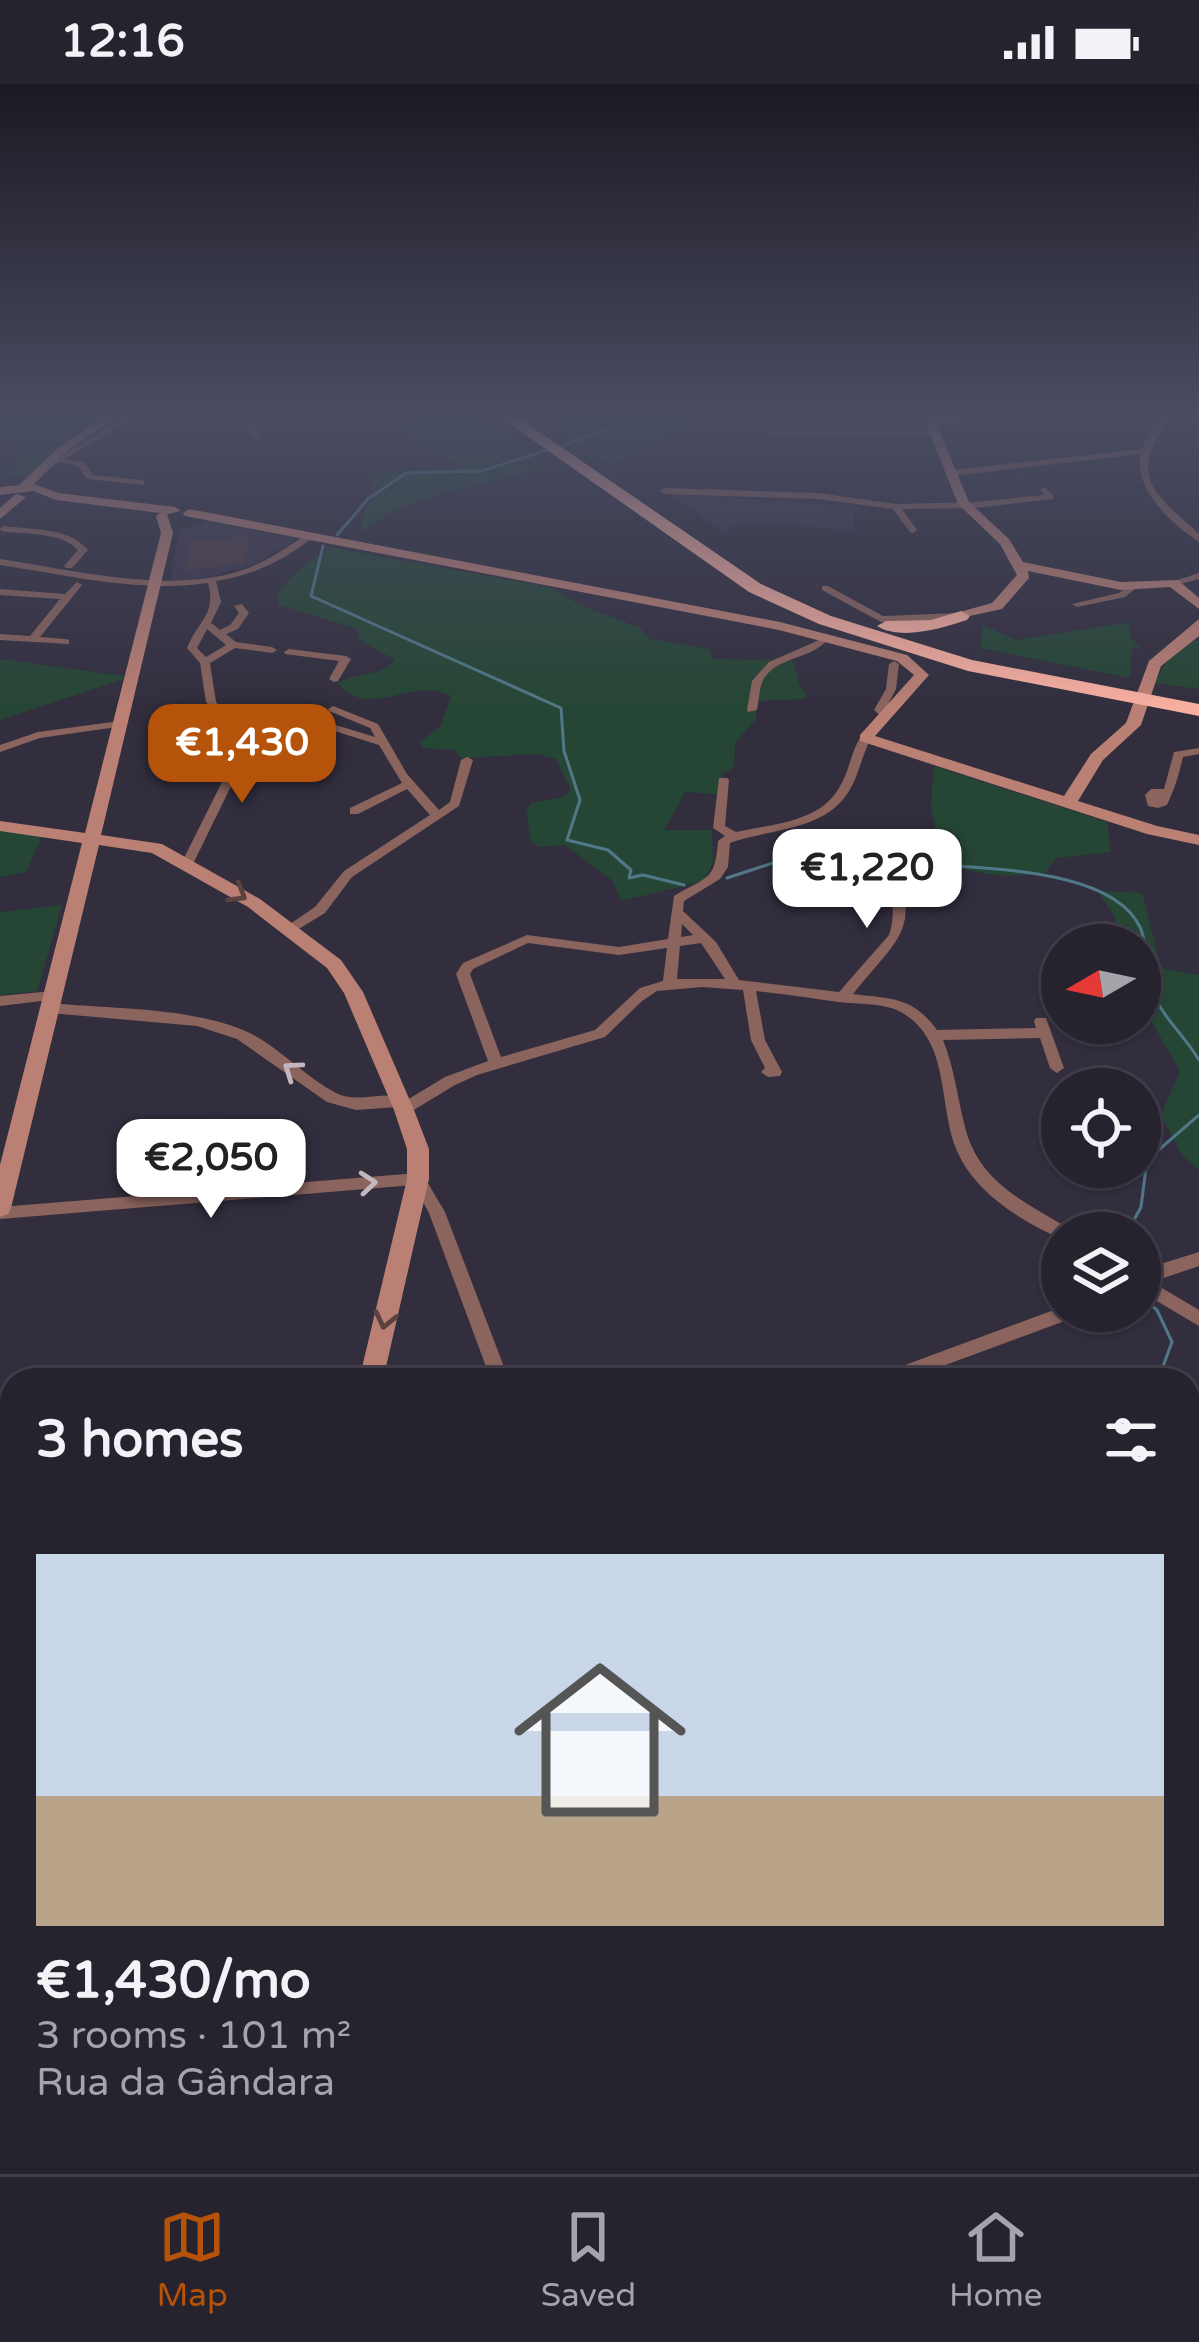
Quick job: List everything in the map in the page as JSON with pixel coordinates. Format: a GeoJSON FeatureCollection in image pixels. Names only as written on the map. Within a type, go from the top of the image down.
{"type":"FeatureCollection","features":[{"type":"Feature","properties":{"kind":"highway"},"geometry":{"type":"LineString","coordinates":[[649,512],[773,604],[812,622],[949,668],[1098,686]]}},
{"type":"Feature","properties":{"kind":"highway"},"geometry":{"type":"LineString","coordinates":[[659,512],[784,590],[905,639],[1098,686]]}},
{"type":"Feature","properties":{"kind":"highway"},"geometry":{"type":"LineString","coordinates":[[755,588],[825,620],[910,650],[1196,704]]}},
{"type":"Feature","properties":{"kind":"highway"},"geometry":{"type":"LineString","coordinates":[[784,590],[886,626],[1098,686]]}},
{"type":"Feature","properties":{"kind":"highway"},"geometry":{"type":"LineString","coordinates":[[886,626],[933,626],[962,616]]}},
{"type":"Feature","properties":{"kind":"highway"},"geometry":{"type":"LineString","coordinates":[[918,679],[949,668]]}},
{"type":"Feature","properties":{"kind":"main road"},"geometry":{"type":"LineString","coordinates":[[148,512],[174,520],[336,540]]}},
{"type":"Feature","properties":{"kind":"main road"},"geometry":{"type":"LineString","coordinates":[[971,512],[1029,570],[1135,586],[1173,583],[1199,604]]}},
{"type":"Feature","properties":{"kind":"main road"},"geometry":{"type":"LineString","coordinates":[[174,520],[336,540],[824,637],[894,660],[918,679],[865,738],[1048,796],[1077,796],[1199,840]]}},
{"type":"Feature","properties":{"kind":"main road"},"geometry":{"type":"LineString","coordinates":[[0,1210],[174,520]]}},
{"type":"Feature","properties":{"kind":"main road"},"geometry":{"type":"LineString","coordinates":[[962,616],[997,606],[1029,570]]}},
{"type":"Feature","properties":{"kind":"main road"},"geometry":{"type":"LineString","coordinates":[[1077,796],[1109,743],[1133,725],[1154,664],[1197,632]]}},
{"type":"Feature","properties":{"kind":"main road"},"geometry":{"type":"LineString","coordinates":[[0,826],[156,848],[292,929],[334,964],[353,992],[418,1149],[418,1179],[374,1368]]}},
{"type":"Feature","properties":{"kind":"street"},"geometry":{"type":"LineString","coordinates":[[899,512],[913,530]]}},
{"type":"Feature","properties":{"kind":"street"},"geometry":{"type":"LineString","coordinates":[[1172,512],[1199,539]]}},
{"type":"Feature","properties":{"kind":"street"},"geometry":{"type":"LineString","coordinates":[[2,522],[81,544],[81,554],[69,566]]}},
{"type":"Feature","properties":{"kind":"street"},"geometry":{"type":"LineString","coordinates":[[2,592],[56,535]]}},
{"type":"Feature","properties":{"kind":"street"},"geometry":{"type":"LineString","coordinates":[[0,562],[155,584],[212,579],[276,560],[308,537]]}},
{"type":"Feature","properties":{"kind":"street"},"geometry":{"type":"LineString","coordinates":[[1173,583],[1199,576]]}},
{"type":"Feature","properties":{"kind":"street"},"geometry":{"type":"LineString","coordinates":[[212,579],[214,630]]}},
{"type":"Feature","properties":{"kind":"street"},"geometry":{"type":"LineString","coordinates":[[34,639],[77,585]]}},
{"type":"Feature","properties":{"kind":"street"},"geometry":{"type":"LineString","coordinates":[[1077,604],[1122,595],[1135,586]]}},
{"type":"Feature","properties":{"kind":"street"},"geometry":{"type":"LineString","coordinates":[[825,588],[881,619],[962,616]]}},
{"type":"Feature","properties":{"kind":"street"},"geometry":{"type":"LineString","coordinates":[[2,592],[68,597]]}},
{"type":"Feature","properties":{"kind":"street"},"geometry":{"type":"LineString","coordinates":[[238,606],[244,613],[234,627],[194,638],[192,648],[205,662],[216,712],[225,720],[255,727],[309,724],[379,742]]}},
{"type":"Feature","properties":{"kind":"street"},"geometry":{"type":"LineString","coordinates":[[214,630],[233,645],[272,650]]}},
{"type":"Feature","properties":{"kind":"street"},"geometry":{"type":"LineString","coordinates":[[0,637],[64,641]]}},
{"type":"Feature","properties":{"kind":"street"},"geometry":{"type":"LineString","coordinates":[[752,710],[757,681],[773,664],[821,643],[824,637]]}},
{"type":"Feature","properties":{"kind":"street"},"geometry":{"type":"LineString","coordinates":[[205,662],[233,645]]}},
{"type":"Feature","properties":{"kind":"street"},"geometry":{"type":"LineString","coordinates":[[290,652],[346,659],[334,679]]}},
{"type":"Feature","properties":{"kind":"street"},"geometry":{"type":"LineString","coordinates":[[884,716],[879,710],[892,689],[894,660]]}},
{"type":"Feature","properties":{"kind":"street"},"geometry":{"type":"LineString","coordinates":[[333,709],[374,727],[379,742],[437,815]]}},
{"type":"Feature","properties":{"kind":"street"},"geometry":{"type":"LineString","coordinates":[[0,749],[38,735],[120,724]]}},
{"type":"Feature","properties":{"kind":"street"},"geometry":{"type":"LineString","coordinates":[[187,864],[255,727]]}},
{"type":"Feature","properties":{"kind":"street"},"geometry":{"type":"LineString","coordinates":[[670,983],[676,911],[686,890],[716,876],[722,867],[724,841],[767,832],[820,812],[838,798],[865,738]]}},
{"type":"Feature","properties":{"kind":"street"},"geometry":{"type":"LineString","coordinates":[[1163,795],[1169,791],[1178,754],[1199,751]]}},
{"type":"Feature","properties":{"kind":"street"},"geometry":{"type":"LineString","coordinates":[[292,929],[320,910],[348,874],[461,795],[467,760]]}},
{"type":"Feature","properties":{"kind":"street"},"geometry":{"type":"LineString","coordinates":[[723,780],[719,828],[734,836]]}},
{"type":"Feature","properties":{"kind":"street"},"geometry":{"type":"LineString","coordinates":[[354,811],[410,783]]}},
{"type":"Feature","properties":{"kind":"street"},"geometry":{"type":"LineString","coordinates":[[767,832],[802,806]]}},
{"type":"Feature","properties":{"kind":"street"},"geometry":{"type":"LineString","coordinates":[[842,998],[872,956],[896,939],[904,917],[890,858]]}},
{"type":"Feature","properties":{"kind":"street"},"geometry":{"type":"LineString","coordinates":[[676,911],[742,987],[758,1040],[775,1072],[767,1072]]}},
{"type":"Feature","properties":{"kind":"street"},"geometry":{"type":"LineString","coordinates":[[496,1063],[463,974],[468,966],[527,939],[619,951],[703,938]]}},
{"type":"Feature","properties":{"kind":"street"},"geometry":{"type":"LineString","coordinates":[[0,1001],[51,1002],[198,1021],[242,1035],[332,1098],[356,1105],[402,1106],[449,1078],[595,1037],[646,990],[670,983],[901,1005],[937,1035],[952,1076],[956,1117],[974,1168],[1041,1219]]}},
{"type":"Feature","properties":{"kind":"street"},"geometry":{"type":"LineString","coordinates":[[937,1035],[1042,1027],[1057,1068]]}},
{"type":"Feature","properties":{"kind":"street"},"geometry":{"type":"LineString","coordinates":[[0,1210],[418,1179],[437,1212],[496,1368]]}},
{"type":"Feature","properties":{"kind":"street"},"geometry":{"type":"LineString","coordinates":[[1161,1271],[1199,1259]]}},
{"type":"Feature","properties":{"kind":"street"},"geometry":{"type":"LineString","coordinates":[[1161,1296],[1199,1318]]}},
{"type":"Feature","properties":{"kind":"street"},"geometry":{"type":"LineString","coordinates":[[917,1368],[1041,1322]]}},
{"type":"Feature","properties":{"kind":"shaded area"},"geometry":{"type":"Polygon","coordinates":[[[694,512],[855,512],[853,531],[784,524],[733,526],[727,534],[694,512]]]}},
{"type":"Feature","properties":{"kind":"shaded area"},"geometry":{"type":"Polygon","coordinates":[[[207,522],[294,541],[254,564],[197,580],[170,580],[179,530],[207,522]]]}},
{"type":"Feature","properties":{"kind":"shaded area"},"geometry":{"type":"Polygon","coordinates":[[[214,1118],[284,1128],[282,1187],[172,1194],[183,1135],[197,1121],[214,1118]]]}},
{"type":"Feature","properties":{"kind":"green space"},"geometry":{"type":"Polygon","coordinates":[[[365,512],[392,512],[361,532],[365,512]]]}},
{"type":"Feature","properties":{"kind":"green space"},"geometry":{"type":"Polygon","coordinates":[[[329,547],[553,588],[579,605],[639,627],[650,639],[710,649],[713,659],[792,660],[800,687],[808,694],[803,699],[756,701],[756,719],[735,743],[734,767],[722,774],[717,794],[685,792],[664,830],[712,830],[713,863],[704,881],[621,901],[613,881],[565,845],[539,847],[531,841],[526,811],[532,803],[564,797],[571,790],[556,759],[536,754],[461,758],[454,750],[423,748],[419,742],[440,727],[451,696],[422,691],[363,699],[350,694],[338,683],[383,670],[395,660],[360,640],[357,629],[279,605],[277,596],[293,575],[329,547]]]}},
{"type":"Feature","properties":{"kind":"green space"},"geometry":{"type":"Polygon","coordinates":[[[1130,622],[1130,637],[1141,649],[1132,647],[1130,678],[980,648],[983,625],[1016,640],[1130,622]]]}},
{"type":"Feature","properties":{"kind":"green space"},"geometry":{"type":"Polygon","coordinates":[[[1191,641],[1199,641],[1199,689],[1155,683],[1168,658],[1191,641]]]}},
{"type":"Feature","properties":{"kind":"green space"},"geometry":{"type":"Polygon","coordinates":[[[0,659],[130,677],[0,720],[0,659]]]}},
{"type":"Feature","properties":{"kind":"green space"},"geometry":{"type":"Polygon","coordinates":[[[934,766],[1107,822],[1111,852],[1056,858],[1046,872],[1019,876],[980,873],[942,862],[931,805],[934,766]]]}},
{"type":"Feature","properties":{"kind":"green space"},"geometry":{"type":"Polygon","coordinates":[[[0,831],[42,836],[26,872],[0,877],[0,831]]]}},
{"type":"Feature","properties":{"kind":"green space"},"geometry":{"type":"Polygon","coordinates":[[[1098,891],[1142,893],[1150,924],[1115,924],[1098,891]]]}},
{"type":"Feature","properties":{"kind":"green space"},"geometry":{"type":"Polygon","coordinates":[[[62,905],[37,991],[0,995],[0,912],[62,905]]]}},
{"type":"Feature","properties":{"kind":"green space"},"geometry":{"type":"Polygon","coordinates":[[[1161,968],[1199,975],[1199,1170],[1182,1155],[1161,1115],[1180,1071],[1161,1038],[1161,968]]]}},
{"type":"Feature","properties":{"kind":"building"},"geometry":{"type":"Polygon","coordinates":[[[248,537],[246,563],[186,570],[190,541],[248,537]]]}},
{"type":"Feature","properties":{"kind":"waterway"},"geometry":{"type":"LineString","coordinates":[[337,535],[357,512]]}},
{"type":"Feature","properties":{"kind":"waterway"},"geometry":{"type":"LineString","coordinates":[[323,546],[311,596],[561,708],[564,751],[580,800],[567,840],[608,850],[631,870],[629,878],[643,875],[684,885]]}},
{"type":"Feature","properties":{"kind":"waterway"},"geometry":{"type":"LineString","coordinates":[[727,878],[773,863],[886,859]]}},
{"type":"Feature","properties":{"kind":"waterway"},"geometry":{"type":"LineString","coordinates":[[896,860],[1065,880],[1097,890],[1123,906],[1143,934],[1156,1000],[1199,1060]]}},
{"type":"Feature","properties":{"kind":"waterway"},"geometry":{"type":"LineString","coordinates":[[1138,1212],[1147,1160],[1199,1115]]}},
{"type":"Feature","properties":{"kind":"waterway"},"geometry":{"type":"LineString","coordinates":[[1161,1319],[1172,1342],[1162,1368]]}}]}
